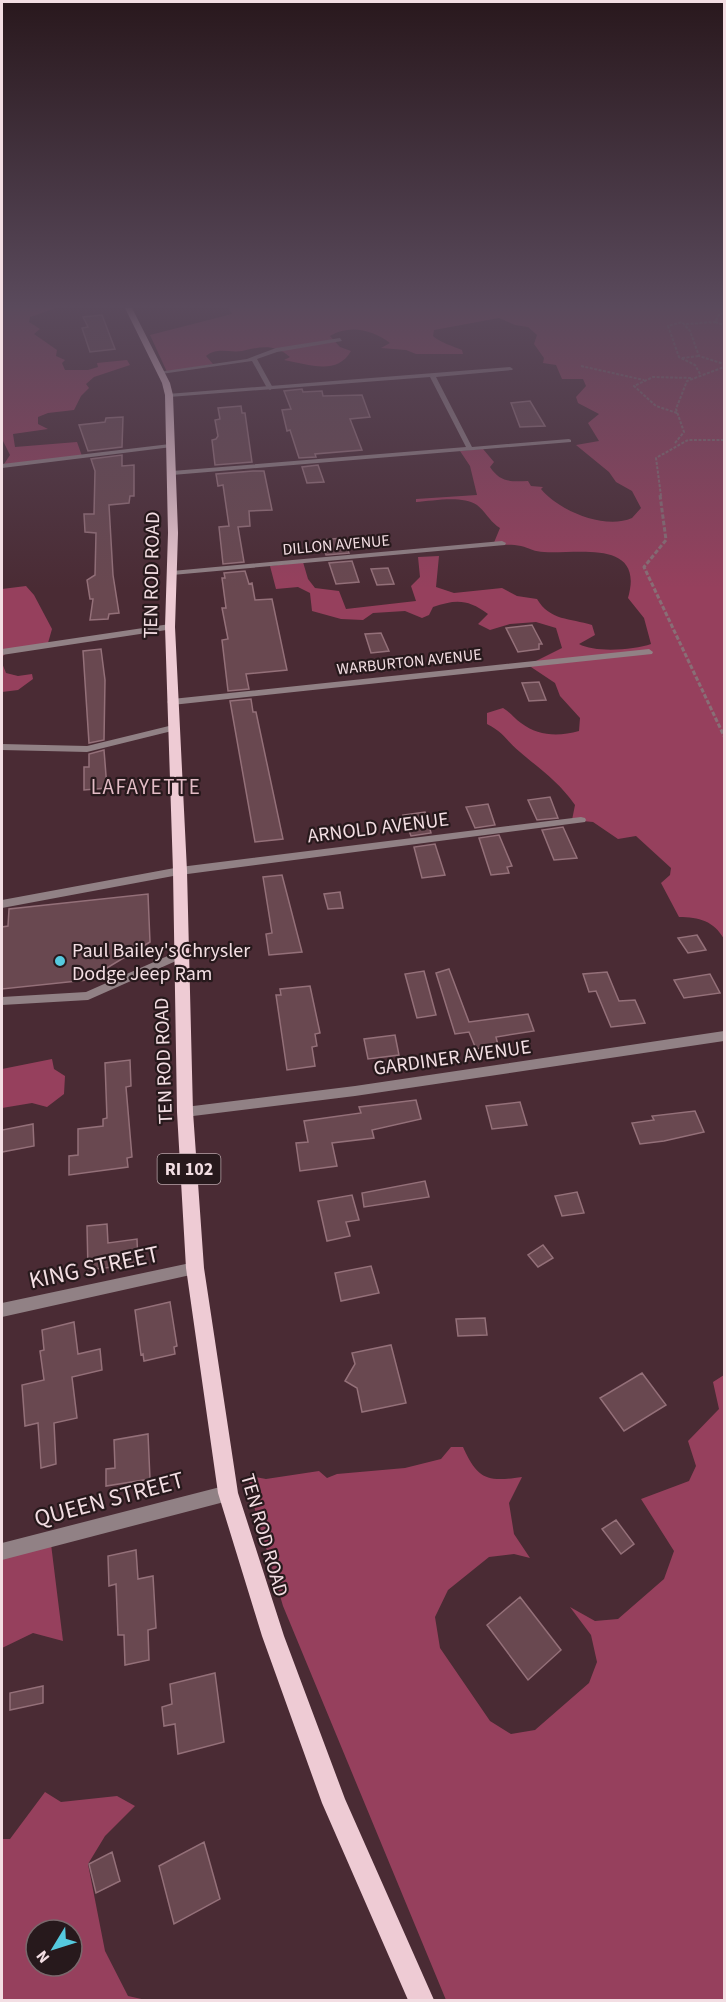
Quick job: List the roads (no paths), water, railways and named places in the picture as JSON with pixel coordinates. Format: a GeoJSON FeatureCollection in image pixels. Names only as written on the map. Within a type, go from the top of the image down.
{"type":"FeatureCollection","features":[{"type":"Feature","properties":{"kind":"main road","name":"TEN ROD ROAD"},"geometry":{"type":"LineString","coordinates":[[169,401],[172,472],[170,627],[180,871],[185,1112],[195,1268],[228,1493],[273,1636],[334,1803],[421,2001]]}},
{"type":"Feature","properties":{"kind":"street"},"geometry":{"type":"LineString","coordinates":[[446,401],[470,449]]}},
{"type":"Feature","properties":{"kind":"street"},"geometry":{"type":"LineString","coordinates":[[172,472],[569,441]]}},
{"type":"Feature","properties":{"kind":"street"},"geometry":{"type":"LineString","coordinates":[[2,466],[170,446]]}},
{"type":"Feature","properties":{"kind":"street","name":"DILLON AVENUE"},"geometry":{"type":"LineString","coordinates":[[172,573],[502,543]]}},
{"type":"Feature","properties":{"kind":"street"},"geometry":{"type":"LineString","coordinates":[[2,652],[170,627]]}},
{"type":"Feature","properties":{"kind":"street","name":"WARBURTON AVENUE"},"geometry":{"type":"LineString","coordinates":[[172,702],[650,652]]}},
{"type":"Feature","properties":{"kind":"street"},"geometry":{"type":"LineString","coordinates":[[2,747],[87,749],[173,728]]}},
{"type":"Feature","properties":{"kind":"street","name":"ARNOLD AVENUE"},"geometry":{"type":"LineString","coordinates":[[2,904],[180,871],[581,820]]}},
{"type":"Feature","properties":{"kind":"street"},"geometry":{"type":"LineString","coordinates":[[2,1001],[88,996],[181,954]]}},
{"type":"Feature","properties":{"kind":"street","name":"GARDINER AVENUE"},"geometry":{"type":"LineString","coordinates":[[185,1112],[355,1091],[724,1036]]}},
{"type":"Feature","properties":{"kind":"street","name":"KING STREET"},"geometry":{"type":"LineString","coordinates":[[2,1310],[195,1268]]}},
{"type":"Feature","properties":{"kind":"street","name":"QUEEN STREET"},"geometry":{"type":"LineString","coordinates":[[2,1552],[228,1493]]}},
{"type":"Feature","properties":{"kind":"place","name":"Paul Bailey's Chrysler Dodge Jeep Ram"},"geometry":{"type":"Point","coordinates":[60,961]}},
{"type":"Feature","properties":{"kind":"district","name":"LAFAYETTE"},"geometry":{"type":"Point","coordinates":[146,787]}}]}
